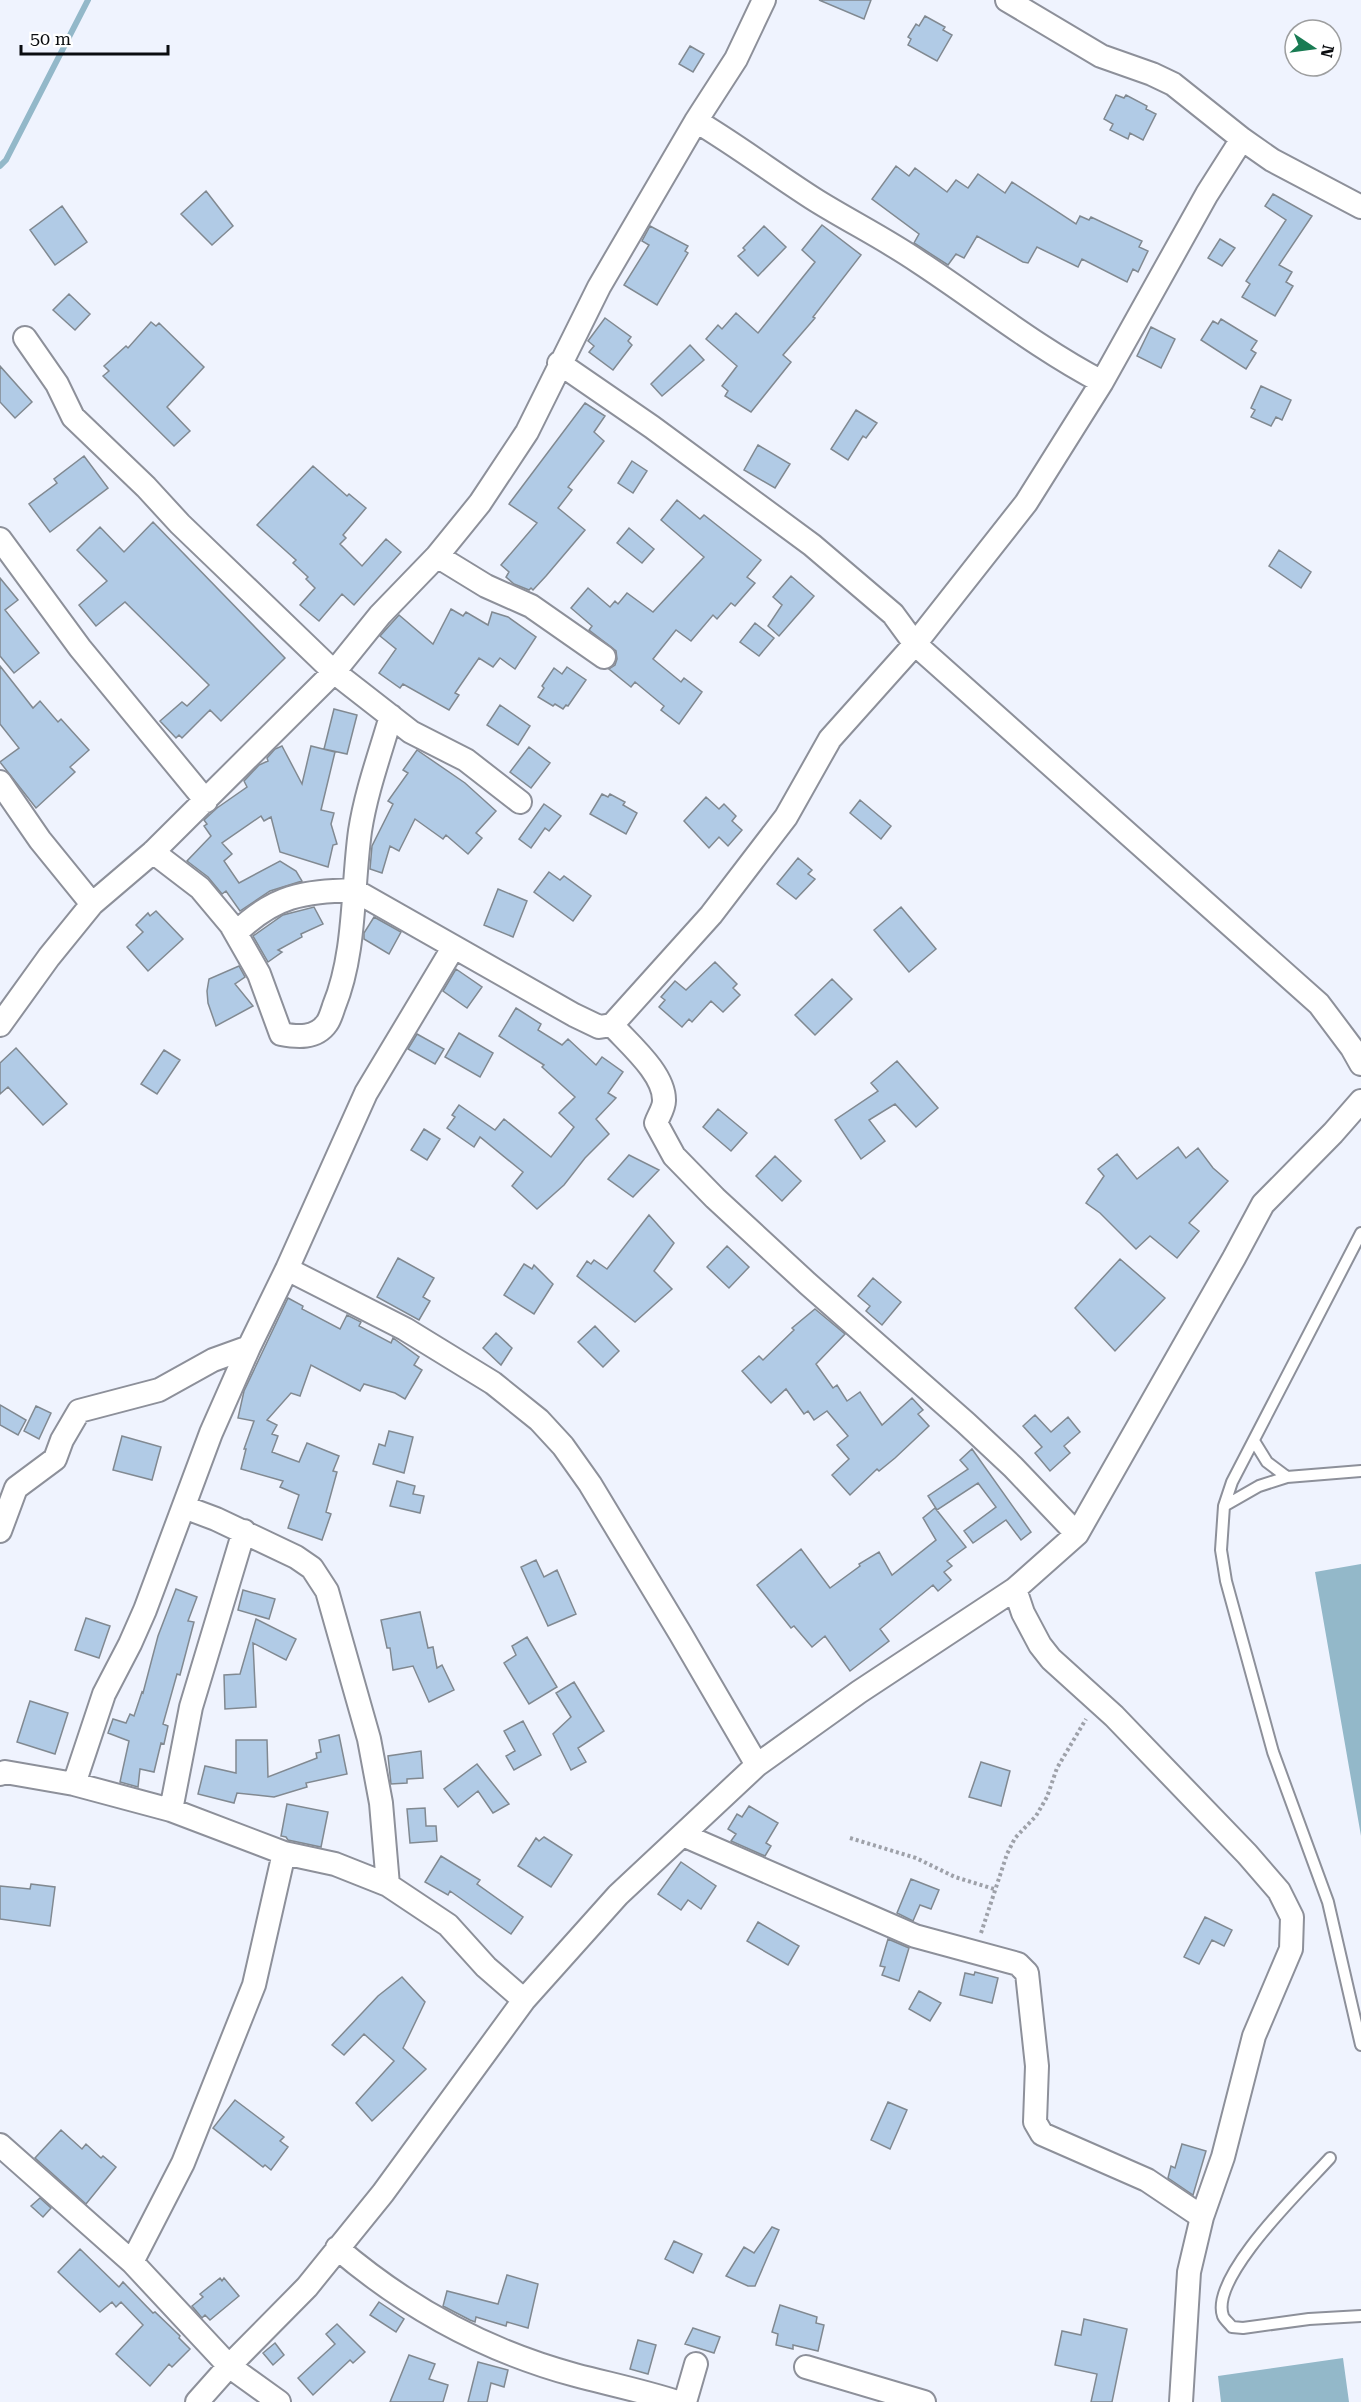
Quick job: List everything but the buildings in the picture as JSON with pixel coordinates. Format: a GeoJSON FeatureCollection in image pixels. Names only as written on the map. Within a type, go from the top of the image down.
{"type":"FeatureCollection","features":[{"type":"Feature","properties":{"kind":"street"},"geometry":{"type":"LineString","coordinates":[[3,1014],[92,904],[153,852],[207,801],[334,672],[380,615],[436,556],[480,502],[527,432],[559,363],[599,287],[735,59],[764,0]]}},
{"type":"Feature","properties":{"kind":"street"},"geometry":{"type":"LineString","coordinates":[[1007,0],[1101,56],[1173,84],[1272,160],[1361,207]]}},
{"type":"Feature","properties":{"kind":"street"},"geometry":{"type":"LineString","coordinates":[[696,121],[732,142],[776,175],[853,224],[918,261],[1059,358],[1102,382]]}},
{"type":"Feature","properties":{"kind":"street"},"geometry":{"type":"LineString","coordinates":[[236,933],[263,911],[284,899],[315,891],[354,890],[574,1015],[599,1027],[612,1025],[711,915],[786,817],[831,739],[915,644],[1026,503],[1102,382],[1207,194],[1242,139]]}},
{"type":"Feature","properties":{"kind":"street"},"geometry":{"type":"LineString","coordinates":[[25,338],[57,384],[73,417],[334,672],[411,732],[466,760],[520,802]]}},
{"type":"Feature","properties":{"kind":"street"},"geometry":{"type":"LineString","coordinates":[[559,363],[652,427],[812,545],[892,614],[915,644],[1319,1005],[1352,1048],[1361,1064]]}},
{"type":"Feature","properties":{"kind":"street"},"geometry":{"type":"LineString","coordinates":[[0,539],[80,648],[207,801]]}},
{"type":"Feature","properties":{"kind":"street"},"geometry":{"type":"LineString","coordinates":[[436,556],[486,586],[531,606],[604,657]]}},
{"type":"Feature","properties":{"kind":"street"},"geometry":{"type":"LineString","coordinates":[[153,852],[200,888],[236,933],[259,974],[281,1034],[308,1036],[317,1033],[327,1023],[341,988],[365,809],[391,716]]}},
{"type":"Feature","properties":{"kind":"street"},"geometry":{"type":"LineString","coordinates":[[0,782],[40,840],[92,904]]}},
{"type":"Feature","properties":{"kind":"street"},"geometry":{"type":"LineString","coordinates":[[74,1784],[104,1694],[145,1610],[211,1433],[249,1347],[287,1269],[366,1093],[453,948]]}},
{"type":"Feature","properties":{"kind":"street"},"geometry":{"type":"LineString","coordinates":[[612,1025],[652,1068],[664,1102],[656,1124],[674,1156],[715,1198],[807,1283],[966,1423],[1013,1467],[1077,1533]]}},
{"type":"Feature","properties":{"kind":"street"},"geometry":{"type":"LineString","coordinates":[[197,2402],[229,2366],[308,2287],[383,2193],[524,2000],[618,1895],[757,1765],[859,1692],[1016,1589],[1077,1533],[1129,1446],[1257,1212],[1269,1197],[1333,1134],[1361,1101]]}},
{"type":"Feature","properties":{"kind":"street"},"geometry":{"type":"LineString","coordinates":[[287,1269],[405,1329],[493,1383],[539,1420],[563,1446],[590,1484],[757,1765]]}},
{"type":"Feature","properties":{"kind":"street"},"geometry":{"type":"LineString","coordinates":[[0,1531],[8,1488],[55,1459],[62,1440],[79,1411],[159,1390],[213,1360],[249,1347]]}},
{"type":"Feature","properties":{"kind":"street"},"geometry":{"type":"LineString","coordinates":[[184,1507],[244,1531],[304,1563],[312,1568],[327,1591],[369,1739],[381,1803],[388,1885]]}},
{"type":"Feature","properties":{"kind":"street"},"geometry":{"type":"LineString","coordinates":[[171,1810],[191,1707],[244,1531]]}},
{"type":"Feature","properties":{"kind":"street"},"geometry":{"type":"LineString","coordinates":[[1016,1589],[1023,1614],[1040,1645],[1051,1659],[1098,1700],[1247,1854],[1278,1891],[1292,1917],[1291,1949],[1254,2036],[1223,2157],[1202,2217],[1189,2272],[1181,2402]]}},
{"type":"Feature","properties":{"kind":"street"},"geometry":{"type":"LineString","coordinates":[[0,1774],[5,1772],[74,1784],[171,1810],[284,1853],[335,1864],[388,1885],[448,1925],[486,1967],[524,2000]]}},
{"type":"Feature","properties":{"kind":"street"},"geometry":{"type":"LineString","coordinates":[[683,1835],[915,1936],[1018,1964],[1027,1973],[1037,2066],[1035,2122],[1038,2130],[1047,2137],[1147,2180],[1202,2217]]}},
{"type":"Feature","properties":{"kind":"street"},"geometry":{"type":"LineString","coordinates":[[132,2262],[183,2163],[254,1984],[284,1853]]}},
{"type":"Feature","properties":{"kind":"street"},"geometry":{"type":"LineString","coordinates":[[0,2145],[132,2262],[229,2366],[279,2402]]}},
{"type":"Feature","properties":{"kind":"street"},"geometry":{"type":"LineString","coordinates":[[337,2248],[389,2290],[458,2330],[504,2351],[573,2375],[677,2402]]}},
{"type":"Feature","properties":{"kind":"street"},"geometry":{"type":"LineString","coordinates":[[685,2402],[696,2364]]}},
{"type":"Feature","properties":{"kind":"street"},"geometry":{"type":"LineString","coordinates":[[806,2367],[924,2402]]}},
{"type":"Feature","properties":{"kind":"lane"},"geometry":{"type":"LineString","coordinates":[[1361,1233],[1232,1482],[1224,1506],[1221,1550],[1226,1581],[1273,1752],[1328,1902],[1361,2045]]}},
{"type":"Feature","properties":{"kind":"lane"},"geometry":{"type":"LineString","coordinates":[[1254,1441],[1267,1462],[1287,1477]]}},
{"type":"Feature","properties":{"kind":"lane"},"geometry":{"type":"LineString","coordinates":[[1224,1506],[1258,1486],[1287,1477],[1361,1472]]}},
{"type":"Feature","properties":{"kind":"lane"},"geometry":{"type":"LineString","coordinates":[[1330,2158],[1245,2254],[1226,2286],[1222,2307],[1223,2317],[1232,2326],[1243,2328],[1310,2319],[1361,2316]]}},
{"type":"Feature","properties":{"kind":"path"},"geometry":{"type":"LineString","coordinates":[[975,1953],[994,1889],[1015,1838],[1036,1816],[1047,1797],[1057,1768],[1098,1700]]}},
{"type":"Feature","properties":{"kind":"path"},"geometry":{"type":"LineString","coordinates":[[850,1838],[916,1858],[955,1876],[994,1889]]}},
{"type":"Feature","properties":{"kind":"water"},"geometry":{"type":"Polygon","coordinates":[[[1361,1564],[1361,1836],[1315,1572],[1361,1564]]]}},
{"type":"Feature","properties":{"kind":"water"},"geometry":{"type":"Polygon","coordinates":[[[1343,2358],[1349,2402],[1221,2402],[1218,2376],[1343,2358]]]}},
{"type":"Feature","properties":{"kind":"waterway"},"geometry":{"type":"LineString","coordinates":[[0,166],[6,160],[88,0]]}}]}
